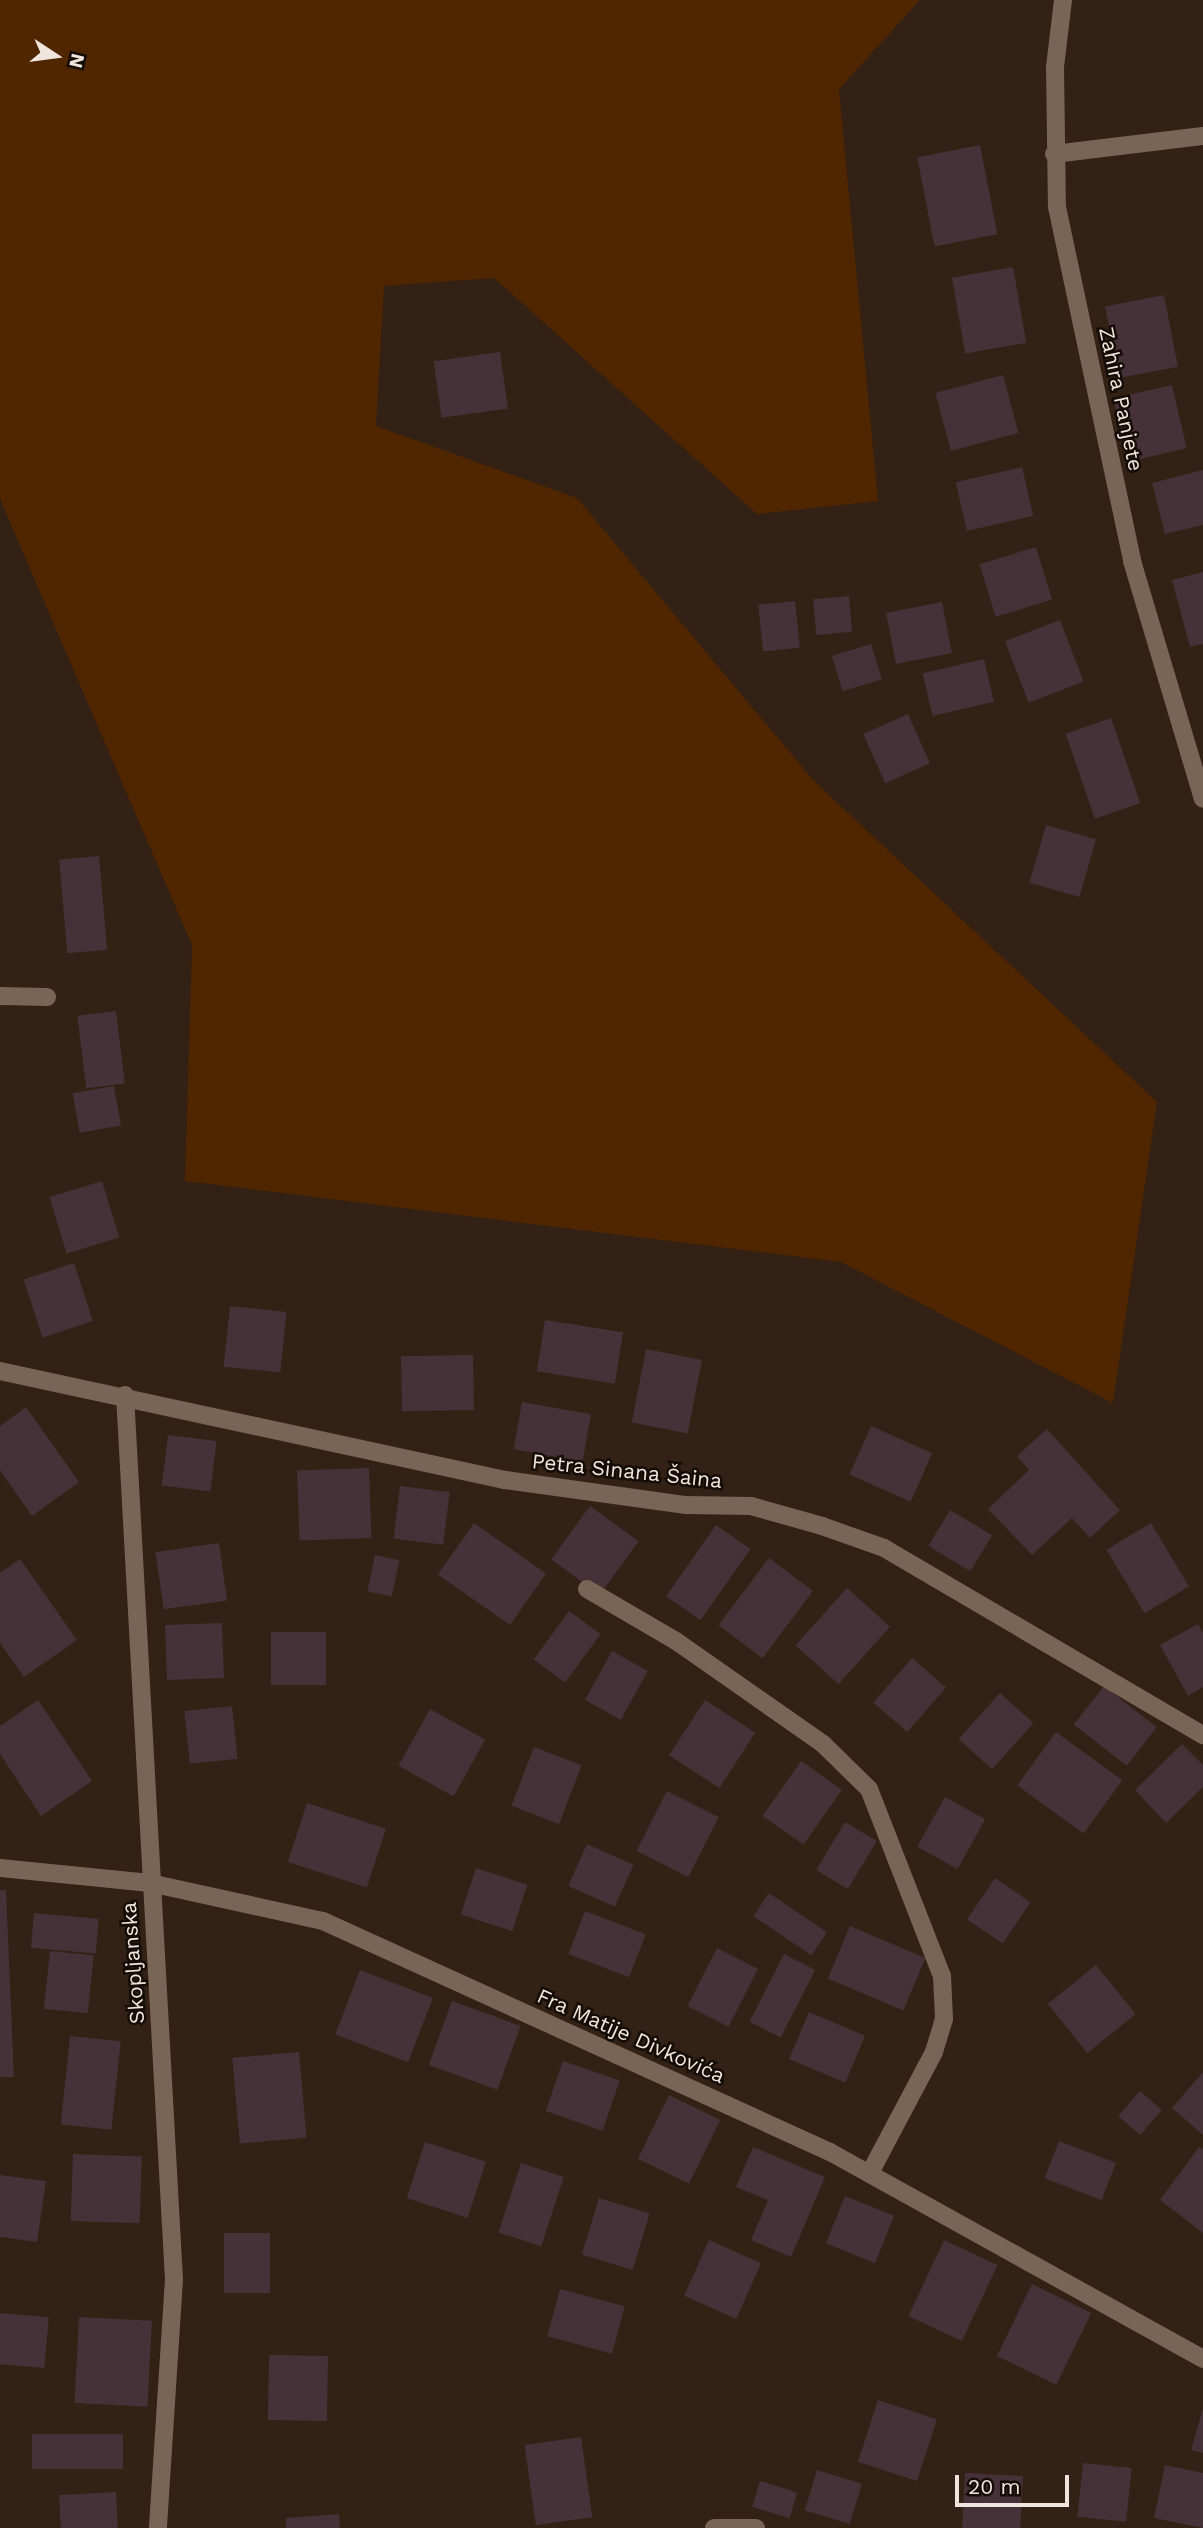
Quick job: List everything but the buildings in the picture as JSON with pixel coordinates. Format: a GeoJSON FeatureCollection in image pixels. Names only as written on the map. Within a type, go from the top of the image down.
{"type":"FeatureCollection","features":[{"type":"Feature","properties":{"kind":"street","name":"Zahira Panjete"},"geometry":{"type":"LineString","coordinates":[[1063,0],[1055,67],[1054,154],[1057,206],[1132,561],[1203,799]]}},
{"type":"Feature","properties":{"kind":"street"},"geometry":{"type":"LineString","coordinates":[[1054,154],[1203,136]]}},
{"type":"Feature","properties":{"kind":"street"},"geometry":{"type":"LineString","coordinates":[[0,996],[47,997]]}},
{"type":"Feature","properties":{"kind":"street","name":"Petra Sinana Šaina"},"geometry":{"type":"LineString","coordinates":[[0,1371],[125,1395],[505,1480],[686,1505],[751,1506],[822,1526],[884,1548],[1203,1735]]}},
{"type":"Feature","properties":{"kind":"street","name":"Skopljanska"},"geometry":{"type":"LineString","coordinates":[[125,1395],[174,2279],[159,2528]]}},
{"type":"Feature","properties":{"kind":"street"},"geometry":{"type":"LineString","coordinates":[[587,1589],[676,1641],[823,1744],[869,1789],[942,1976],[944,2019],[934,2052],[870,2173]]}},
{"type":"Feature","properties":{"kind":"street","name":"Fra Matije Divkovića"},"geometry":{"type":"LineString","coordinates":[[0,1868],[150,1883],[323,1921],[870,2173],[1203,2358]]}},
{"type":"Feature","properties":{"kind":"street"},"geometry":{"type":"LineString","coordinates":[[714,2528],[756,2528]]}},
{"type":"Feature","properties":{"kind":"shaded area"},"geometry":{"type":"Polygon","coordinates":[[[0,0],[920,0],[839,89],[878,501],[757,514],[494,278],[384,286],[376,426],[577,498],[813,780],[1157,1102],[1113,1403],[841,1262],[185,1181],[192,945],[0,499],[0,0]]]}}]}
